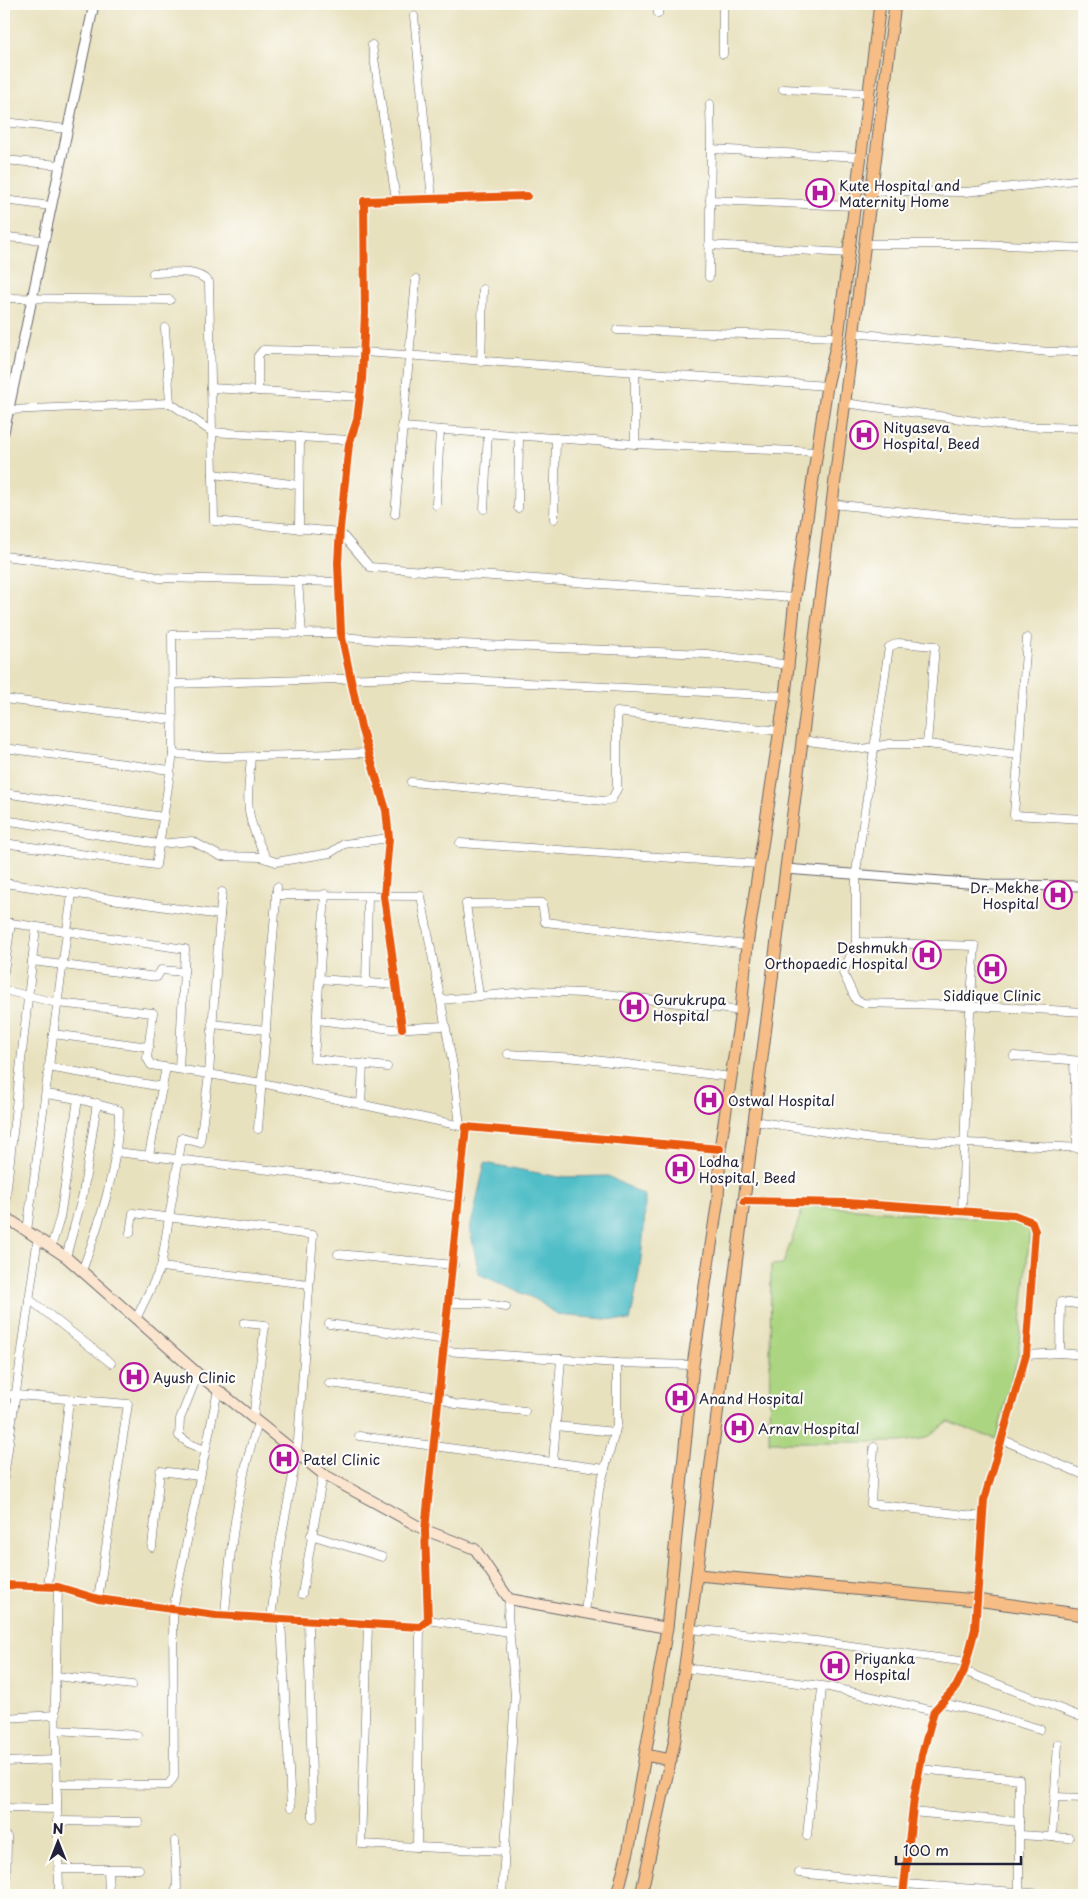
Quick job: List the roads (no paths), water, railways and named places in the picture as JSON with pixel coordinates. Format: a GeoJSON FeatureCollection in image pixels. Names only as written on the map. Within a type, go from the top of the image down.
{"type":"FeatureCollection","features":[{"type":"Feature","properties":{"kind":"main road"},"geometry":{"type":"LineString","coordinates":[[618,1895],[629,1848],[667,1628],[693,1365],[718,1199],[720,1148],[741,1011],[747,945],[785,696],[795,598],[827,386],[838,336],[880,4]]}},
{"type":"Feature","properties":{"kind":"main road"},"geometry":{"type":"LineString","coordinates":[[641,1895],[671,1760],[685,1668],[895,4]]}},
{"type":"Feature","properties":{"kind":"main road"},"geometry":{"type":"LineString","coordinates":[[4,1214],[66,1257],[198,1374],[323,1474],[425,1530],[475,1549],[509,1599],[667,1628]]}},
{"type":"Feature","properties":{"kind":"main road"},"geometry":{"type":"LineString","coordinates":[[697,1576],[976,1600],[1084,1614]]}},
{"type":"Feature","properties":{"kind":"main road"},"geometry":{"type":"LineString","coordinates":[[645,1755],[671,1760]]}},
{"type":"Feature","properties":{"kind":"street"},"geometry":{"type":"LineString","coordinates":[[4,432],[8,410],[8,387],[32,299],[94,4]]}},
{"type":"Feature","properties":{"kind":"street"},"geometry":{"type":"LineString","coordinates":[[658,4],[658,14]]}},
{"type":"Feature","properties":{"kind":"street"},"geometry":{"type":"LineString","coordinates":[[723,4],[723,54]]}},
{"type":"Feature","properties":{"kind":"street"},"geometry":{"type":"LineString","coordinates":[[414,16],[432,199]]}},
{"type":"Feature","properties":{"kind":"street"},"geometry":{"type":"LineString","coordinates":[[372,46],[396,200]]}},
{"type":"Feature","properties":{"kind":"street"},"geometry":{"type":"LineString","coordinates":[[783,89],[869,93]]}},
{"type":"Feature","properties":{"kind":"street"},"geometry":{"type":"LineString","coordinates":[[709,277],[710,104]]}},
{"type":"Feature","properties":{"kind":"street"},"geometry":{"type":"LineString","coordinates":[[4,122],[67,130]]}},
{"type":"Feature","properties":{"kind":"street"},"geometry":{"type":"LineString","coordinates":[[711,149],[861,157]]}},
{"type":"Feature","properties":{"kind":"street"},"geometry":{"type":"LineString","coordinates":[[4,160],[60,165]]}},
{"type":"Feature","properties":{"kind":"street"},"geometry":{"type":"LineString","coordinates":[[871,191],[966,192],[1084,178]]}},
{"type":"Feature","properties":{"kind":"street"},"geometry":{"type":"LineString","coordinates":[[402,1028],[384,896],[389,838],[386,810],[361,726],[350,679],[342,635],[339,582],[340,532],[350,440],[357,420],[364,352],[364,201],[527,196]]}},
{"type":"Feature","properties":{"kind":"street"},"geometry":{"type":"LineString","coordinates":[[4,200],[51,206]]}},
{"type":"Feature","properties":{"kind":"street"},"geometry":{"type":"LineString","coordinates":[[710,200],[854,206]]}},
{"type":"Feature","properties":{"kind":"street"},"geometry":{"type":"LineString","coordinates":[[4,237],[44,240]]}},
{"type":"Feature","properties":{"kind":"street"},"geometry":{"type":"LineString","coordinates":[[864,244],[979,244],[1084,248]]}},
{"type":"Feature","properties":{"kind":"street"},"geometry":{"type":"LineString","coordinates":[[709,245],[848,254]]}},
{"type":"Feature","properties":{"kind":"street"},"geometry":{"type":"LineString","coordinates":[[153,273],[189,272],[204,277],[209,282],[214,522],[340,532],[370,567],[795,598]]}},
{"type":"Feature","properties":{"kind":"street"},"geometry":{"type":"LineString","coordinates":[[395,514],[416,279]]}},
{"type":"Feature","properties":{"kind":"street"},"geometry":{"type":"LineString","coordinates":[[481,362],[483,289]]}},
{"type":"Feature","properties":{"kind":"street"},"geometry":{"type":"LineString","coordinates":[[4,298],[170,300]]}},
{"type":"Feature","properties":{"kind":"street"},"geometry":{"type":"LineString","coordinates":[[165,328],[170,403]]}},
{"type":"Feature","properties":{"kind":"street"},"geometry":{"type":"LineString","coordinates":[[617,330],[838,336]]}},
{"type":"Feature","properties":{"kind":"street"},"geometry":{"type":"LineString","coordinates":[[853,333],[1049,352],[1084,351]]}},
{"type":"Feature","properties":{"kind":"street"},"geometry":{"type":"LineString","coordinates":[[258,391],[258,356],[263,350],[364,352],[410,357],[827,386]]}},
{"type":"Feature","properties":{"kind":"street"},"geometry":{"type":"LineString","coordinates":[[635,372],[635,444]]}},
{"type":"Feature","properties":{"kind":"street"},"geometry":{"type":"LineString","coordinates":[[211,388],[360,397]]}},
{"type":"Feature","properties":{"kind":"street"},"geometry":{"type":"LineString","coordinates":[[8,410],[170,403],[212,432],[350,440]]}},
{"type":"Feature","properties":{"kind":"street"},"geometry":{"type":"LineString","coordinates":[[844,404],[1011,426],[1084,428]]}},
{"type":"Feature","properties":{"kind":"street"},"geometry":{"type":"LineString","coordinates":[[402,427],[635,444],[817,452]]}},
{"type":"Feature","properties":{"kind":"street"},"geometry":{"type":"LineString","coordinates":[[436,505],[440,430]]}},
{"type":"Feature","properties":{"kind":"street"},"geometry":{"type":"LineString","coordinates":[[484,509],[488,433]]}},
{"type":"Feature","properties":{"kind":"street"},"geometry":{"type":"LineString","coordinates":[[518,508],[519,436]]}},
{"type":"Feature","properties":{"kind":"street"},"geometry":{"type":"LineString","coordinates":[[299,529],[300,438]]}},
{"type":"Feature","properties":{"kind":"street"},"geometry":{"type":"LineString","coordinates":[[554,519],[556,438]]}},
{"type":"Feature","properties":{"kind":"street"},"geometry":{"type":"LineString","coordinates":[[213,474],[299,485]]}},
{"type":"Feature","properties":{"kind":"street"},"geometry":{"type":"LineString","coordinates":[[832,504],[1011,522],[1084,524]]}},
{"type":"Feature","properties":{"kind":"street"},"geometry":{"type":"LineString","coordinates":[[4,556],[147,574],[159,578],[339,582]]}},
{"type":"Feature","properties":{"kind":"street"},"geometry":{"type":"LineString","coordinates":[[298,581],[302,634]]}},
{"type":"Feature","properties":{"kind":"street"},"geometry":{"type":"LineString","coordinates":[[4,843],[156,865],[173,754],[172,635],[342,635],[388,641],[707,654],[789,665]]}},
{"type":"Feature","properties":{"kind":"street"},"geometry":{"type":"LineString","coordinates":[[1027,638],[1014,814],[1084,819]]}},
{"type":"Feature","properties":{"kind":"street"},"geometry":{"type":"LineString","coordinates":[[927,744],[935,646],[898,643],[888,647],[856,874],[856,942],[843,973],[856,1000],[863,1003],[970,1005],[1084,1012]]}},
{"type":"Feature","properties":{"kind":"street"},"geometry":{"type":"LineString","coordinates":[[173,684],[460,678],[785,696]]}},
{"type":"Feature","properties":{"kind":"street"},"geometry":{"type":"LineString","coordinates":[[4,699],[173,720]]}},
{"type":"Feature","properties":{"kind":"street"},"geometry":{"type":"LineString","coordinates":[[411,782],[604,801],[612,799],[617,789],[618,712],[779,731]]}},
{"type":"Feature","properties":{"kind":"street"},"geometry":{"type":"LineString","coordinates":[[802,740],[838,747],[863,749],[889,744],[927,744],[1018,755]]}},
{"type":"Feature","properties":{"kind":"street"},"geometry":{"type":"LineString","coordinates":[[4,748],[170,770]]}},
{"type":"Feature","properties":{"kind":"street"},"geometry":{"type":"LineString","coordinates":[[173,754],[251,757],[370,752]]}},
{"type":"Feature","properties":{"kind":"street"},"geometry":{"type":"LineString","coordinates":[[251,757],[248,809],[255,836],[268,859]]}},
{"type":"Feature","properties":{"kind":"street"},"geometry":{"type":"LineString","coordinates":[[4,793],[164,817]]}},
{"type":"Feature","properties":{"kind":"street"},"geometry":{"type":"LineString","coordinates":[[4,820],[159,844],[192,841],[220,856],[268,859],[276,862],[330,853],[344,844],[389,838]]}},
{"type":"Feature","properties":{"kind":"street"},"geometry":{"type":"LineString","coordinates":[[460,843],[759,864]]}},
{"type":"Feature","properties":{"kind":"street"},"geometry":{"type":"LineString","coordinates":[[786,869],[993,885],[1084,886]]}},
{"type":"Feature","properties":{"kind":"street"},"geometry":{"type":"LineString","coordinates":[[4,883],[220,915]]}},
{"type":"Feature","properties":{"kind":"street"},"geometry":{"type":"LineString","coordinates":[[258,1129],[277,886]]}},
{"type":"Feature","properties":{"kind":"street"},"geometry":{"type":"LineString","coordinates":[[136,1319],[161,1267],[182,1138],[200,1143],[209,1074],[222,892]]}},
{"type":"Feature","properties":{"kind":"street"},"geometry":{"type":"LineString","coordinates":[[27,1230],[72,894]]}},
{"type":"Feature","properties":{"kind":"street"},"geometry":{"type":"LineString","coordinates":[[325,894],[314,1059],[387,1067]]}},
{"type":"Feature","properties":{"kind":"street"},"geometry":{"type":"LineString","coordinates":[[276,895],[421,896],[442,1000],[463,1127],[461,1198],[425,1530],[428,1620]]}},
{"type":"Feature","properties":{"kind":"street"},"geometry":{"type":"LineString","coordinates":[[366,984],[368,897]]}},
{"type":"Feature","properties":{"kind":"street"},"geometry":{"type":"LineString","coordinates":[[479,995],[466,904],[542,903],[545,922],[747,945]]}},
{"type":"Feature","properties":{"kind":"street"},"geometry":{"type":"LineString","coordinates":[[4,971],[7,923],[185,949],[180,1069]]}},
{"type":"Feature","properties":{"kind":"street"},"geometry":{"type":"LineString","coordinates":[[4,1214],[36,927]]}},
{"type":"Feature","properties":{"kind":"street"},"geometry":{"type":"LineString","coordinates":[[856,942],[975,946],[970,1005],[962,1212]]}},
{"type":"Feature","properties":{"kind":"street"},"geometry":{"type":"LineString","coordinates":[[32,961],[157,977],[161,970],[184,972]]}},
{"type":"Feature","properties":{"kind":"street"},"geometry":{"type":"LineString","coordinates":[[320,979],[395,985]]}},
{"type":"Feature","properties":{"kind":"street"},"geometry":{"type":"LineString","coordinates":[[4,990],[57,1003],[153,1013],[147,1058],[151,1065],[262,1083],[463,1127],[720,1148]]}},
{"type":"Feature","properties":{"kind":"street"},"geometry":{"type":"LineString","coordinates":[[442,1000],[534,991],[606,994],[741,1011]]}},
{"type":"Feature","properties":{"kind":"street"},"geometry":{"type":"LineString","coordinates":[[317,1020],[346,1025],[402,1028],[445,1026]]}},
{"type":"Feature","properties":{"kind":"street"},"geometry":{"type":"LineString","coordinates":[[212,1024],[266,1030]]}},
{"type":"Feature","properties":{"kind":"street"},"geometry":{"type":"LineString","coordinates":[[53,1034],[149,1047]]}},
{"type":"Feature","properties":{"kind":"street"},"geometry":{"type":"LineString","coordinates":[[508,1054],[578,1058],[731,1077]]}},
{"type":"Feature","properties":{"kind":"street"},"geometry":{"type":"LineString","coordinates":[[1014,1056],[1084,1061]]}},
{"type":"Feature","properties":{"kind":"street"},"geometry":{"type":"LineString","coordinates":[[754,1121],[872,1139],[1081,1148],[1074,1061]]}},
{"type":"Feature","properties":{"kind":"street"},"geometry":{"type":"LineString","coordinates":[[361,1105],[363,1064]]}},
{"type":"Feature","properties":{"kind":"street"},"geometry":{"type":"LineString","coordinates":[[48,1067],[163,1087]]}},
{"type":"Feature","properties":{"kind":"street"},"geometry":{"type":"LineString","coordinates":[[149,1155],[166,1067]]}},
{"type":"Feature","properties":{"kind":"street"},"geometry":{"type":"LineString","coordinates":[[46,1094],[97,1103],[119,1110],[116,1152],[99,1225],[82,1271]]}},
{"type":"Feature","properties":{"kind":"street"},"geometry":{"type":"LineString","coordinates":[[51,1247],[60,1218],[78,1099]]}},
{"type":"Feature","properties":{"kind":"street"},"geometry":{"type":"LineString","coordinates":[[66,1257],[83,1194],[97,1103]]}},
{"type":"Feature","properties":{"kind":"street"},"geometry":{"type":"LineString","coordinates":[[116,1152],[346,1179],[461,1198]]}},
{"type":"Feature","properties":{"kind":"street"},"geometry":{"type":"LineString","coordinates":[[744,1201],[848,1204],[1014,1215],[1032,1222],[1035,1231],[1026,1355],[984,1500],[975,1629],[964,1672],[956,1688],[934,1711],[920,1768],[912,1812],[903,1895]]}},
{"type":"Feature","properties":{"kind":"street"},"geometry":{"type":"LineString","coordinates":[[130,1234],[133,1213],[313,1235],[296,1454],[280,1544],[271,1619]]}},
{"type":"Feature","properties":{"kind":"street"},"geometry":{"type":"LineString","coordinates":[[4,1477],[38,1237]]}},
{"type":"Feature","properties":{"kind":"street"},"geometry":{"type":"LineString","coordinates":[[338,1254],[454,1265]]}},
{"type":"Feature","properties":{"kind":"street"},"geometry":{"type":"LineString","coordinates":[[161,1267],[309,1284]]}},
{"type":"Feature","properties":{"kind":"street"},"geometry":{"type":"LineString","coordinates":[[29,1299],[111,1363]]}},
{"type":"Feature","properties":{"kind":"street"},"geometry":{"type":"LineString","coordinates":[[1060,1353],[1060,1302],[1084,1304]]}},
{"type":"Feature","properties":{"kind":"street"},"geometry":{"type":"LineString","coordinates":[[450,1303],[480,1303],[506,1307]]}},
{"type":"Feature","properties":{"kind":"street"},"geometry":{"type":"LineString","coordinates":[[225,1615],[234,1517],[255,1421],[265,1325],[244,1322]]}},
{"type":"Feature","properties":{"kind":"street"},"geometry":{"type":"LineString","coordinates":[[329,1324],[446,1340]]}},
{"type":"Feature","properties":{"kind":"street"},"geometry":{"type":"LineString","coordinates":[[445,1351],[618,1363],[693,1365]]}},
{"type":"Feature","properties":{"kind":"street"},"geometry":{"type":"LineString","coordinates":[[1026,1355],[1060,1353],[1084,1355]]}},
{"type":"Feature","properties":{"kind":"street"},"geometry":{"type":"LineString","coordinates":[[553,1462],[561,1359]]}},
{"type":"Feature","properties":{"kind":"street"},"geometry":{"type":"LineString","coordinates":[[585,1613],[599,1490],[615,1432],[619,1399],[618,1363]]}},
{"type":"Feature","properties":{"kind":"street"},"geometry":{"type":"LineString","coordinates":[[198,1374],[180,1419],[180,1436],[190,1444],[205,1450]]}},
{"type":"Feature","properties":{"kind":"street"},"geometry":{"type":"LineString","coordinates":[[329,1383],[440,1397],[454,1404],[525,1411]]}},
{"type":"Feature","properties":{"kind":"street"},"geometry":{"type":"LineString","coordinates":[[56,1784],[168,1785],[174,1777],[173,1609],[218,1390]]}},
{"type":"Feature","properties":{"kind":"street"},"geometry":{"type":"LineString","coordinates":[[4,1394],[128,1404],[98,1599]]}},
{"type":"Feature","properties":{"kind":"street"},"geometry":{"type":"LineString","coordinates":[[48,1586],[69,1400]]}},
{"type":"Feature","properties":{"kind":"street"},"geometry":{"type":"LineString","coordinates":[[556,1426],[615,1432]]}},
{"type":"Feature","properties":{"kind":"street"},"geometry":{"type":"LineString","coordinates":[[359,1436],[605,1469]]}},
{"type":"Feature","properties":{"kind":"street"},"geometry":{"type":"LineString","coordinates":[[1001,1439],[1084,1475]]}},
{"type":"Feature","properties":{"kind":"street"},"geometry":{"type":"LineString","coordinates":[[874,1447],[871,1504],[983,1517]]}},
{"type":"Feature","properties":{"kind":"street"},"geometry":{"type":"LineString","coordinates":[[152,1547],[160,1471],[199,1476]]}},
{"type":"Feature","properties":{"kind":"street"},"geometry":{"type":"LineString","coordinates":[[302,1594],[323,1474]]}},
{"type":"Feature","properties":{"kind":"street"},"geometry":{"type":"LineString","coordinates":[[311,1535],[382,1556]]}},
{"type":"Feature","properties":{"kind":"street"},"geometry":{"type":"LineString","coordinates":[[4,1585],[48,1586],[98,1599],[225,1615],[281,1620],[420,1627],[428,1620],[510,1632]]}},
{"type":"Feature","properties":{"kind":"street"},"geometry":{"type":"LineString","coordinates":[[58,1588],[56,1784],[59,1895]]}},
{"type":"Feature","properties":{"kind":"street"},"geometry":{"type":"LineString","coordinates":[[502,1895],[515,1696],[508,1615],[509,1599]]}},
{"type":"Feature","properties":{"kind":"street"},"geometry":{"type":"LineString","coordinates":[[281,1620],[291,1807]]}},
{"type":"Feature","properties":{"kind":"street"},"geometry":{"type":"LineString","coordinates":[[308,1621],[314,1818]]}},
{"type":"Feature","properties":{"kind":"street"},"geometry":{"type":"LineString","coordinates":[[368,1625],[361,1844],[504,1851]]}},
{"type":"Feature","properties":{"kind":"street"},"geometry":{"type":"LineString","coordinates":[[417,1847],[420,1627]]}},
{"type":"Feature","properties":{"kind":"street"},"geometry":{"type":"LineString","coordinates":[[690,1630],[816,1641],[967,1662]]}},
{"type":"Feature","properties":{"kind":"street"},"geometry":{"type":"LineString","coordinates":[[685,1668],[829,1688],[934,1711]]}},
{"type":"Feature","properties":{"kind":"street"},"geometry":{"type":"LineString","coordinates":[[964,1672],[1084,1718]]}},
{"type":"Feature","properties":{"kind":"street"},"geometry":{"type":"LineString","coordinates":[[56,1676],[132,1685]]}},
{"type":"Feature","properties":{"kind":"street"},"geometry":{"type":"LineString","coordinates":[[808,1836],[822,1688]]}},
{"type":"Feature","properties":{"kind":"street"},"geometry":{"type":"LineString","coordinates":[[942,1703],[986,1713],[1040,1729]]}},
{"type":"Feature","properties":{"kind":"street"},"geometry":{"type":"LineString","coordinates":[[4,1718],[56,1715]]}},
{"type":"Feature","properties":{"kind":"street"},"geometry":{"type":"LineString","coordinates":[[56,1730],[137,1735]]}},
{"type":"Feature","properties":{"kind":"street"},"geometry":{"type":"LineString","coordinates":[[1052,1837],[1058,1744]]}},
{"type":"Feature","properties":{"kind":"street"},"geometry":{"type":"LineString","coordinates":[[4,1762],[56,1760]]}},
{"type":"Feature","properties":{"kind":"street"},"geometry":{"type":"LineString","coordinates":[[920,1768],[1019,1780],[1019,1894]]}},
{"type":"Feature","properties":{"kind":"street"},"geometry":{"type":"LineString","coordinates":[[1054,1797],[1084,1798]]}},
{"type":"Feature","properties":{"kind":"street"},"geometry":{"type":"LineString","coordinates":[[4,1808],[57,1809]]}},
{"type":"Feature","properties":{"kind":"street"},"geometry":{"type":"LineString","coordinates":[[912,1812],[1019,1822]]}},
{"type":"Feature","properties":{"kind":"street"},"geometry":{"type":"LineString","coordinates":[[57,1821],[139,1822]]}},
{"type":"Feature","properties":{"kind":"street"},"geometry":{"type":"LineString","coordinates":[[1019,1835],[1069,1838]]}},
{"type":"Feature","properties":{"kind":"street"},"geometry":{"type":"LineString","coordinates":[[6,1895],[7,1837]]}},
{"type":"Feature","properties":{"kind":"street"},"geometry":{"type":"LineString","coordinates":[[172,1895],[177,1888],[175,1840]]}},
{"type":"Feature","properties":{"kind":"street"},"geometry":{"type":"LineString","coordinates":[[58,1869],[139,1868]]}},
{"type":"Feature","properties":{"kind":"street"},"geometry":{"type":"LineString","coordinates":[[108,1869],[109,1895]]}},
{"type":"Feature","properties":{"kind":"street"},"geometry":{"type":"LineString","coordinates":[[800,1873],[1019,1894],[1059,1895]]}},
{"type":"Feature","properties":{"kind":"water"},"geometry":{"type":"Polygon","coordinates":[[[485,1163],[559,1177],[608,1176],[645,1196],[641,1259],[630,1321],[557,1315],[537,1300],[479,1274],[470,1229],[485,1163]]]}},
{"type":"Feature","properties":{"kind":"place","name":"Kute Hospital and Maternity Home"},"geometry":{"type":"Point","coordinates":[820,193]}},
{"type":"Feature","properties":{"kind":"place","name":"Nityaseva Hospital, Beed"},"geometry":{"type":"Point","coordinates":[864,435]}},
{"type":"Feature","properties":{"kind":"place","name":"Dr. Mekhe Hospital"},"geometry":{"type":"Point","coordinates":[1058,895]}},
{"type":"Feature","properties":{"kind":"place","name":"Deshmukh Orthopaedic Hospital"},"geometry":{"type":"Point","coordinates":[927,955]}},
{"type":"Feature","properties":{"kind":"place","name":"Siddique Clinic"},"geometry":{"type":"Point","coordinates":[992,969]}},
{"type":"Feature","properties":{"kind":"place","name":"Gurukrupa Hospital"},"geometry":{"type":"Point","coordinates":[634,1007]}},
{"type":"Feature","properties":{"kind":"place","name":"Ostwal Hospital"},"geometry":{"type":"Point","coordinates":[709,1100]}},
{"type":"Feature","properties":{"kind":"place","name":"Lodha Hospital, Beed"},"geometry":{"type":"Point","coordinates":[680,1169]}},
{"type":"Feature","properties":{"kind":"place","name":"Ayush Clinic"},"geometry":{"type":"Point","coordinates":[134,1377]}},
{"type":"Feature","properties":{"kind":"place","name":"Anand Hospital"},"geometry":{"type":"Point","coordinates":[680,1398]}},
{"type":"Feature","properties":{"kind":"place","name":"Arnav Hospital"},"geometry":{"type":"Point","coordinates":[739,1428]}},
{"type":"Feature","properties":{"kind":"place","name":"Patel Clinic"},"geometry":{"type":"Point","coordinates":[284,1459]}},
{"type":"Feature","properties":{"kind":"place","name":"Priyanka Hospital"},"geometry":{"type":"Point","coordinates":[835,1666]}}]}
